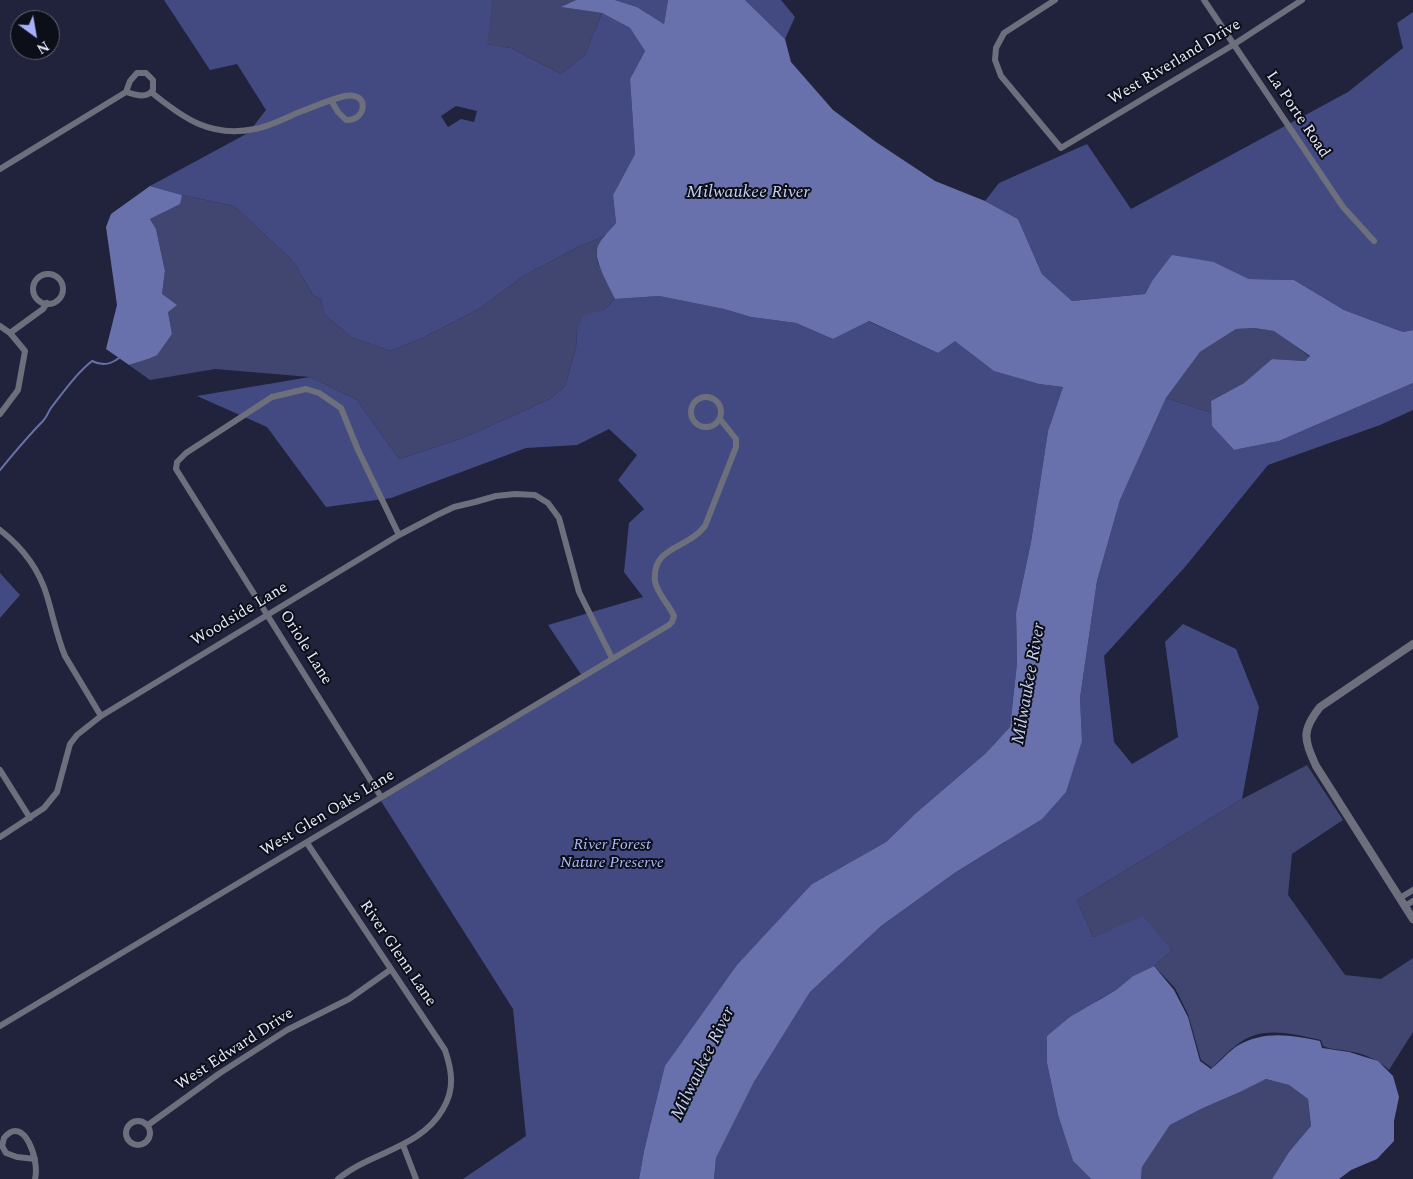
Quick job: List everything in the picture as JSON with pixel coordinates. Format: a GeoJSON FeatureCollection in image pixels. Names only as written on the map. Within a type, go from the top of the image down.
{"type":"FeatureCollection","features":[{"type":"Feature","properties":{"kind":"street","name":"West Riverland Drive"},"geometry":{"type":"LineString","coordinates":[[1055,0],[1004,33],[996,48],[995,60],[1001,76],[1061,148],[1234,45],[1302,0]]}},
{"type":"Feature","properties":{"kind":"street","name":"La Porte Road"},"geometry":{"type":"LineString","coordinates":[[1204,0],[1343,207],[1374,240]]}},
{"type":"Feature","properties":{"kind":"street"},"geometry":{"type":"LineString","coordinates":[[0,169],[126,92],[132,78],[137,74],[143,72],[149,75],[154,82],[153,90],[144,96],[126,92]]}},
{"type":"Feature","properties":{"kind":"street"},"geometry":{"type":"LineString","coordinates":[[151,92],[193,122],[216,130],[241,131],[257,128],[332,100],[345,96],[356,95],[360,98],[363,105],[360,115],[352,120],[346,120],[338,112],[332,100]]}},
{"type":"Feature","properties":{"kind":"street"},"geometry":{"type":"LineString","coordinates":[[49,274],[58,277],[63,285],[63,289],[60,298],[52,303],[47,303],[38,300],[34,285],[39,277],[49,274]]}},
{"type":"Feature","properties":{"kind":"street"},"geometry":{"type":"LineString","coordinates":[[10,333],[43,309],[47,303]]}},
{"type":"Feature","properties":{"kind":"street"},"geometry":{"type":"LineString","coordinates":[[0,326],[10,333],[25,351],[18,390],[0,414]]}},
{"type":"Feature","properties":{"kind":"street","name":"Oriole Lane"},"geometry":{"type":"LineString","coordinates":[[382,797],[176,469],[177,462],[186,454],[272,397],[306,389],[319,393],[341,408],[358,450],[399,536]]}},
{"type":"Feature","properties":{"kind":"street"},"geometry":{"type":"LineString","coordinates":[[701,398],[711,398],[719,404],[721,409],[720,419],[713,426],[703,428],[699,426],[695,423],[691,414],[693,404],[701,398]]}},
{"type":"Feature","properties":{"kind":"street","name":"West Glen Oaks Lane"},"geometry":{"type":"LineString","coordinates":[[0,1026],[670,625],[674,616],[659,591],[656,581],[656,570],[660,559],[672,548],[696,535],[705,526],[736,447],[736,439],[720,419]]}},
{"type":"Feature","properties":{"kind":"street","name":"Woodside Lane"},"geometry":{"type":"LineString","coordinates":[[0,837],[44,808],[57,792],[70,744],[77,734],[101,716],[399,536],[454,507],[496,496],[515,494],[535,495],[548,503],[559,518],[579,592],[612,658]]}},
{"type":"Feature","properties":{"kind":"street"},"geometry":{"type":"LineString","coordinates":[[0,530],[28,557],[36,570],[46,591],[60,646],[101,716]]}},
{"type":"Feature","properties":{"kind":"street"},"geometry":{"type":"LineString","coordinates":[[1413,644],[1320,707],[1311,718],[1307,730],[1306,744],[1316,766],[1413,919]]}},
{"type":"Feature","properties":{"kind":"street"},"geometry":{"type":"LineString","coordinates":[[0,770],[30,818]]}},
{"type":"Feature","properties":{"kind":"street","name":"River Glenn Lane"},"geometry":{"type":"LineString","coordinates":[[307,843],[445,1050],[450,1066],[452,1085],[448,1100],[439,1116],[428,1129],[403,1145]]}},
{"type":"Feature","properties":{"kind":"street"},"geometry":{"type":"LineString","coordinates":[[1400,898],[1413,890]]}},
{"type":"Feature","properties":{"kind":"street"},"geometry":{"type":"LineString","coordinates":[[1405,906],[1413,901]]}},
{"type":"Feature","properties":{"kind":"street","name":"West Edward Drive"},"geometry":{"type":"LineString","coordinates":[[148,1125],[286,1030],[349,999],[390,970]]}},
{"type":"Feature","properties":{"kind":"street"},"geometry":{"type":"LineString","coordinates":[[35,1159],[17,1157],[6,1153],[2,1146],[4,1138],[12,1132],[22,1134],[30,1144],[35,1159],[37,1172],[35,1179]]}},
{"type":"Feature","properties":{"kind":"street"},"geometry":{"type":"LineString","coordinates":[[338,1179],[349,1170],[403,1145],[416,1179]]}},
{"type":"Feature","properties":{"kind":"shaded area"},"geometry":{"type":"Polygon","coordinates":[[[493,0],[576,0],[562,7],[602,13],[585,55],[561,74],[511,48],[486,44],[493,0]]]}},
{"type":"Feature","properties":{"kind":"shaded area"},"geometry":{"type":"Polygon","coordinates":[[[182,195],[234,206],[293,261],[313,295],[321,299],[324,314],[351,337],[390,351],[420,339],[479,309],[525,275],[578,247],[604,236],[596,251],[598,263],[615,299],[604,310],[577,330],[576,348],[565,386],[550,399],[463,438],[399,459],[357,400],[310,377],[215,369],[150,380],[129,365],[148,359],[172,334],[162,294],[165,271],[156,229],[150,219],[179,204],[182,195]]]}},
{"type":"Feature","properties":{"kind":"shaded area"},"geometry":{"type":"Polygon","coordinates":[[[1254,328],[1275,331],[1310,357],[1305,361],[1272,359],[1244,383],[1211,401],[1212,413],[1166,398],[1200,352],[1236,329],[1254,328]]]}},
{"type":"Feature","properties":{"kind":"shaded area"},"geometry":{"type":"Polygon","coordinates":[[[1307,765],[1343,820],[1292,854],[1288,895],[1345,975],[1381,979],[1413,958],[1413,1032],[1389,1070],[1364,1055],[1323,1046],[1321,1040],[1300,1035],[1278,1033],[1267,1033],[1247,1038],[1212,1068],[1201,1060],[1188,1014],[1175,988],[1154,966],[1172,950],[1143,917],[1093,937],[1077,900],[1242,799],[1307,765]]]}},
{"type":"Feature","properties":{"kind":"shaded area"},"geometry":{"type":"Polygon","coordinates":[[[1266,1079],[1289,1085],[1308,1099],[1311,1127],[1289,1152],[1272,1179],[1141,1179],[1142,1167],[1170,1125],[1266,1079]]]}},
{"type":"Feature","properties":{"kind":"green space"},"geometry":{"type":"Polygon","coordinates":[[[164,0],[493,0],[487,44],[511,48],[561,74],[585,55],[602,13],[630,28],[645,51],[630,79],[635,154],[613,195],[616,223],[604,236],[578,247],[525,275],[479,309],[420,339],[390,351],[351,337],[324,314],[321,299],[313,295],[293,261],[234,206],[150,186],[248,133],[266,110],[237,64],[210,70],[164,0]],[[456,106],[441,116],[448,127],[461,119],[474,122],[477,111],[456,106]]]}},
{"type":"Feature","properties":{"kind":"green space"},"geometry":{"type":"Polygon","coordinates":[[[615,0],[668,0],[664,24],[637,7],[615,0]]]}},
{"type":"Feature","properties":{"kind":"green space"},"geometry":{"type":"Polygon","coordinates":[[[745,0],[781,0],[795,17],[785,39],[745,0]]]}},
{"type":"Feature","properties":{"kind":"green space"},"geometry":{"type":"Polygon","coordinates":[[[1413,12],[1413,330],[1403,332],[1344,310],[1294,280],[1249,279],[1214,262],[1152,281],[1145,294],[1072,301],[1042,274],[1018,219],[985,201],[999,183],[1087,144],[1131,209],[1348,92],[1403,48],[1397,23],[1413,12]]]}},
{"type":"Feature","properties":{"kind":"green space","name":"River Forest Nature Preserve"},"geometry":{"type":"Polygon","coordinates":[[[659,296],[724,309],[751,317],[796,323],[833,339],[868,321],[938,353],[955,340],[995,371],[1039,384],[1063,387],[1048,431],[1031,542],[1016,613],[1017,663],[1010,727],[986,753],[916,813],[886,842],[812,884],[648,1136],[639,1179],[463,1179],[526,1136],[513,1009],[381,801],[584,679],[548,625],[643,597],[624,572],[629,523],[644,509],[618,480],[637,455],[609,429],[577,445],[526,448],[391,498],[326,507],[267,427],[197,396],[310,377],[357,400],[399,459],[463,438],[550,399],[565,386],[576,348],[577,330],[584,315],[604,310],[615,299],[659,296]]]}},
{"type":"Feature","properties":{"kind":"green space"},"geometry":{"type":"Polygon","coordinates":[[[1413,383],[1413,410],[1380,425],[1268,465],[1185,567],[1104,656],[1114,742],[1132,764],[1178,737],[1165,642],[1183,624],[1236,649],[1259,707],[1242,799],[1077,900],[1093,937],[1143,916],[1172,950],[1154,966],[1133,976],[1116,990],[1047,1036],[1047,1063],[1058,1115],[1073,1161],[1091,1179],[714,1179],[716,1158],[754,1082],[810,992],[881,926],[956,872],[1005,842],[1082,741],[1080,698],[1097,581],[1120,500],[1166,398],[1212,413],[1212,426],[1234,450],[1279,441],[1413,383]]]}},
{"type":"Feature","properties":{"kind":"green space"},"geometry":{"type":"Polygon","coordinates":[[[0,573],[20,595],[0,618],[0,573]]]}},
{"type":"Feature","properties":{"kind":"water","name":"Milwaukee River"},"geometry":{"type":"Polygon","coordinates":[[[576,0],[615,0],[637,7],[664,24],[668,0],[745,0],[785,39],[791,62],[833,110],[876,142],[935,181],[985,201],[1018,219],[1042,274],[1072,301],[1145,294],[1152,281],[1172,255],[1214,262],[1249,279],[1294,280],[1344,310],[1403,332],[1413,330],[1413,383],[1279,441],[1234,450],[1212,426],[1211,401],[1244,383],[1272,359],[1305,361],[1310,356],[1274,331],[1254,328],[1236,329],[1200,352],[1166,398],[1120,500],[1097,581],[1080,698],[1082,741],[1066,792],[1042,819],[956,872],[881,926],[810,992],[754,1082],[716,1158],[714,1179],[639,1179],[665,1066],[737,965],[812,884],[886,842],[916,813],[986,753],[1010,727],[1017,663],[1016,613],[1031,542],[1048,431],[1063,387],[1039,384],[994,371],[955,341],[938,353],[869,321],[833,339],[796,323],[751,317],[724,309],[659,296],[615,299],[600,267],[597,249],[602,238],[616,223],[613,195],[635,154],[630,79],[645,51],[630,28],[602,13],[561,7],[576,0]]]}},
{"type":"Feature","properties":{"kind":"water"},"geometry":{"type":"Polygon","coordinates":[[[150,186],[182,195],[180,204],[150,219],[156,229],[165,271],[162,294],[177,305],[168,312],[172,334],[157,355],[129,365],[106,349],[117,305],[106,227],[111,214],[150,186]]]}},
{"type":"Feature","properties":{"kind":"water"},"geometry":{"type":"Polygon","coordinates":[[[1154,966],[1174,990],[1188,1017],[1200,1061],[1211,1069],[1237,1046],[1257,1038],[1278,1035],[1320,1041],[1322,1048],[1349,1052],[1378,1061],[1393,1076],[1399,1097],[1394,1121],[1394,1141],[1377,1159],[1351,1170],[1339,1179],[1272,1179],[1289,1152],[1311,1126],[1308,1099],[1289,1085],[1266,1079],[1170,1125],[1142,1167],[1141,1179],[1091,1179],[1073,1161],[1058,1115],[1047,1063],[1047,1036],[1070,1017],[1116,990],[1133,976],[1154,966]]]}},
{"type":"Feature","properties":{"kind":"waterway"},"geometry":{"type":"LineString","coordinates":[[0,470],[44,419],[65,389],[86,366],[92,361],[106,364],[119,358]]}}]}
